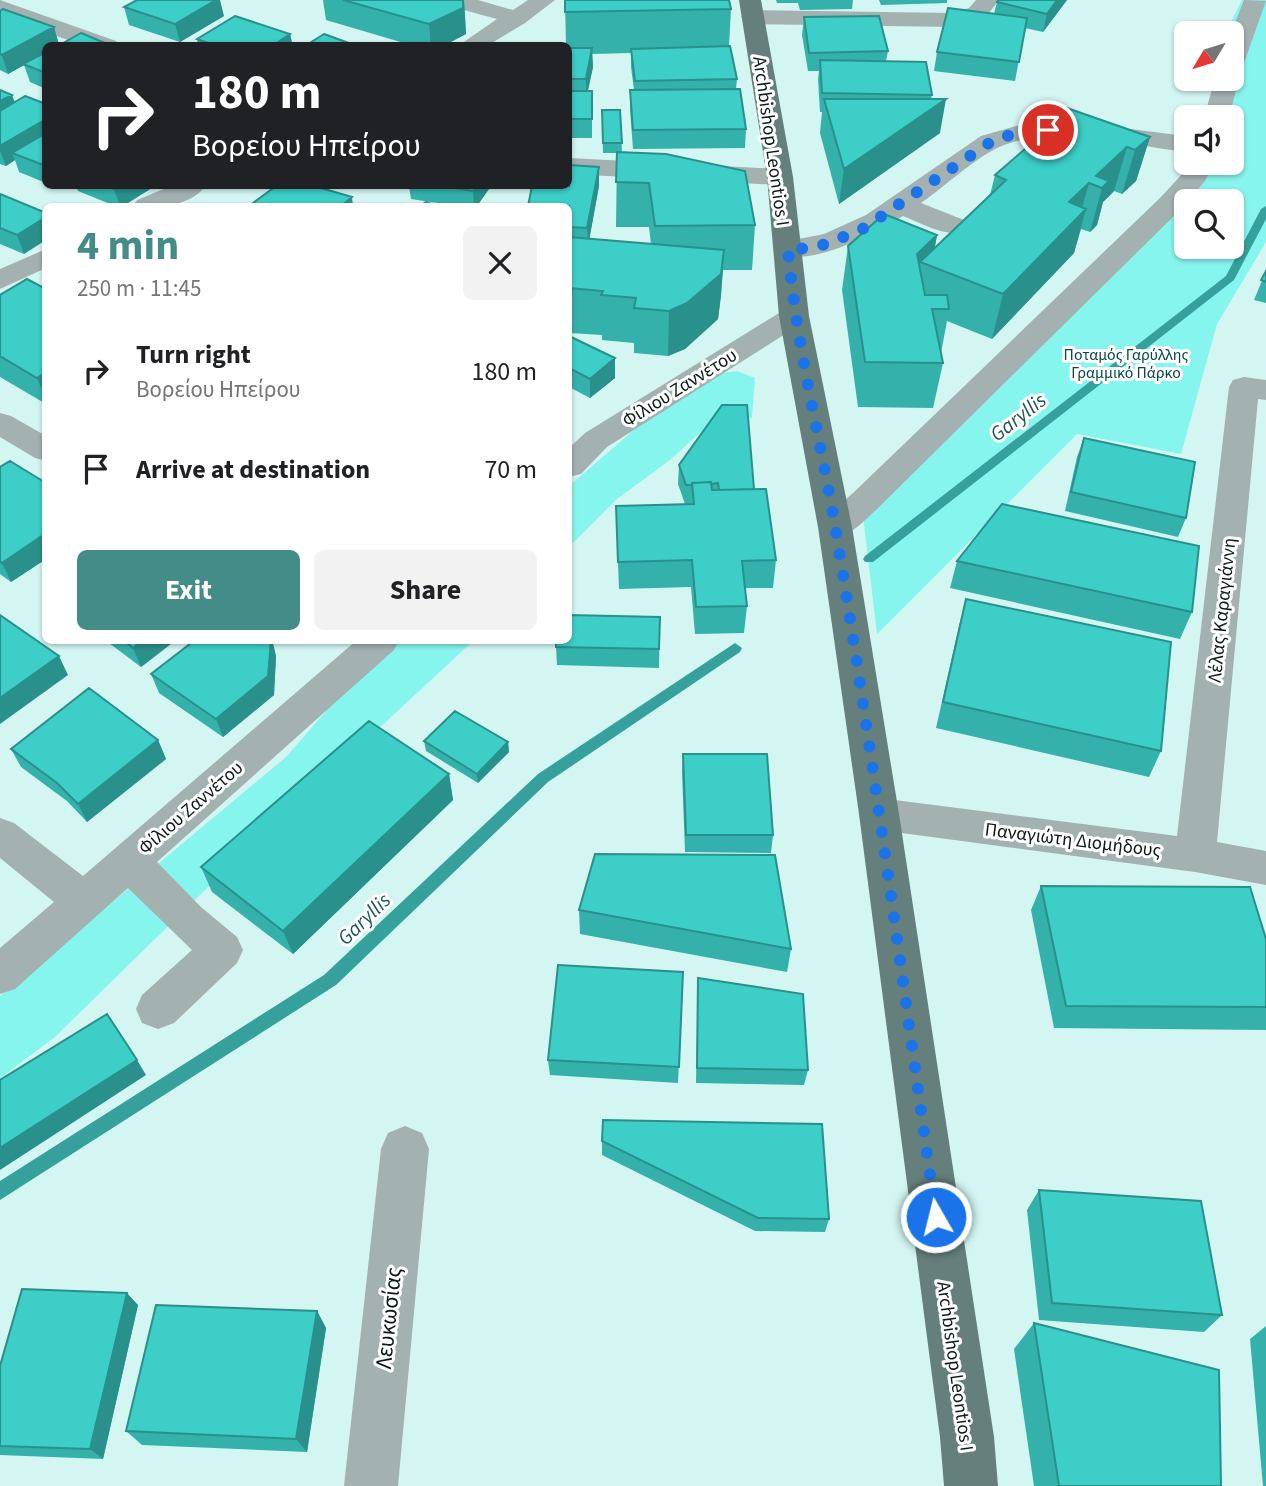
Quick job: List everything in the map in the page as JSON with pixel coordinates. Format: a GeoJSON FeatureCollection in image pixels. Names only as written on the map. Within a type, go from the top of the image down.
{"type":"FeatureCollection","features":[{"type":"Feature","properties":{"kind":"main road","name":"Archbishop Leontios I"},"geometry":{"type":"LineString","coordinates":[[752,8],[780,177],[794,316],[835,527],[879,814],[967,1437],[971,1486]]}},
{"type":"Feature","properties":{"kind":"street"},"geometry":{"type":"LineString","coordinates":[[453,0],[517,18]]}},
{"type":"Feature","properties":{"kind":"street"},"geometry":{"type":"LineString","coordinates":[[477,42],[544,0]]}},
{"type":"Feature","properties":{"kind":"street"},"geometry":{"type":"LineString","coordinates":[[752,8],[955,20],[977,13],[988,0]]}},
{"type":"Feature","properties":{"kind":"street"},"geometry":{"type":"LineString","coordinates":[[1244,25],[1255,0]]}},
{"type":"Feature","properties":{"kind":"street"},"geometry":{"type":"LineString","coordinates":[[7,7],[98,42]]}},
{"type":"Feature","properties":{"kind":"street"},"geometry":{"type":"LineString","coordinates":[[788,249],[815,248],[861,230],[995,139],[1030,130],[1067,131],[1174,143]]}},
{"type":"Feature","properties":{"kind":"street"},"geometry":{"type":"LineString","coordinates":[[1030,130],[1109,158]]}},
{"type":"Feature","properties":{"kind":"street"},"geometry":{"type":"LineString","coordinates":[[572,166],[780,177]]}},
{"type":"Feature","properties":{"kind":"street"},"geometry":{"type":"LineString","coordinates":[[835,527],[866,501],[1171,203],[1196,175]]}},
{"type":"Feature","properties":{"kind":"street"},"geometry":{"type":"LineString","coordinates":[[154,203],[185,189]]}},
{"type":"Feature","properties":{"kind":"street"},"geometry":{"type":"LineString","coordinates":[[900,205],[954,226]]}},
{"type":"Feature","properties":{"kind":"street"},"geometry":{"type":"LineString","coordinates":[[0,279],[42,259]]}},
{"type":"Feature","properties":{"kind":"street","name":"Φίλιου Ζαννέτου"},"geometry":{"type":"LineString","coordinates":[[572,459],[583,433],[794,316]]}},
{"type":"Feature","properties":{"kind":"street","name":"Λέλας Καραγιάννη"},"geometry":{"type":"LineString","coordinates":[[1195,855],[1244,387],[1266,390]]}},
{"type":"Feature","properties":{"kind":"street"},"geometry":{"type":"LineString","coordinates":[[0,424],[42,448]]}},
{"type":"Feature","properties":{"kind":"street","name":"Φίλιου Ζαννέτου"},"geometry":{"type":"LineString","coordinates":[[0,975],[373,644]]}},
{"type":"Feature","properties":{"kind":"street","name":"Παναγιώτη Διομήδους"},"geometry":{"type":"LineString","coordinates":[[879,814],[1195,855],[1266,868]]}},
{"type":"Feature","properties":{"kind":"street"},"geometry":{"type":"LineString","coordinates":[[0,835],[84,901]]}},
{"type":"Feature","properties":{"kind":"street"},"geometry":{"type":"LineString","coordinates":[[129,861],[186,920],[222,950],[158,1009]]}},
{"type":"Feature","properties":{"kind":"street","name":"Λευκωσίας"},"geometry":{"type":"LineString","coordinates":[[371,1486],[405,1149]]}},
{"type":"Feature","properties":{"kind":"green space","name":"Ποταμός Γαρύλλης Γραμμικό Πάρκο"},"geometry":{"type":"Polygon","coordinates":[[[1242,0],[1266,0],[1266,242],[1217,324],[1181,454],[1077,434],[877,634],[863,516],[1174,206],[1174,259],[1244,259],[1244,189],[1191,189],[1202,175],[1244,175],[1244,105],[1220,105],[1222,91],[1244,91],[1244,21],[1232,21],[1242,0]]]}},
{"type":"Feature","properties":{"kind":"green space"},"geometry":{"type":"Polygon","coordinates":[[[737,371],[755,378],[752,418],[713,421],[670,460],[617,499],[572,544],[572,483],[655,412],[713,374],[737,371]]]}},
{"type":"Feature","properties":{"kind":"green space"},"geometry":{"type":"Polygon","coordinates":[[[390,644],[470,644],[206,889],[55,1037],[0,1078],[0,996],[286,757],[367,664],[390,644]]]}},
{"type":"Feature","properties":{"kind":"building"},"geometry":{"type":"Polygon","coordinates":[[[137,0],[216,0],[175,24],[124,7],[137,0]]]}},
{"type":"Feature","properties":{"kind":"building"},"geometry":{"type":"Polygon","coordinates":[[[343,0],[463,0],[463,8],[429,24],[343,0]]]}},
{"type":"Feature","properties":{"kind":"building"},"geometry":{"type":"Polygon","coordinates":[[[565,0],[729,0],[731,9],[565,12],[565,0]]]}},
{"type":"Feature","properties":{"kind":"building"},"geometry":{"type":"Polygon","coordinates":[[[1057,0],[1047,14],[997,2],[1057,0]]]}},
{"type":"Feature","properties":{"kind":"building"},"geometry":{"type":"Polygon","coordinates":[[[948,8],[1027,18],[1019,62],[937,52],[948,8]]]}},
{"type":"Feature","properties":{"kind":"building"},"geometry":{"type":"Polygon","coordinates":[[[3,9],[54,27],[2,55],[0,11],[3,9]]]}},
{"type":"Feature","properties":{"kind":"building"},"geometry":{"type":"Polygon","coordinates":[[[235,16],[290,34],[278,42],[205,42],[197,39],[235,16]]]}},
{"type":"Feature","properties":{"kind":"building"},"geometry":{"type":"Polygon","coordinates":[[[879,16],[888,51],[809,53],[804,17],[879,16]]]}},
{"type":"Feature","properties":{"kind":"building"},"geometry":{"type":"Polygon","coordinates":[[[81,33],[102,42],[65,42],[81,33]]]}},
{"type":"Feature","properties":{"kind":"building"},"geometry":{"type":"Polygon","coordinates":[[[324,34],[346,42],[311,42],[324,34]]]}},
{"type":"Feature","properties":{"kind":"building"},"geometry":{"type":"Polygon","coordinates":[[[730,46],[737,79],[635,81],[631,49],[730,46]]]}},
{"type":"Feature","properties":{"kind":"building"},"geometry":{"type":"Polygon","coordinates":[[[572,48],[592,48],[586,79],[572,79],[572,48]]]}},
{"type":"Feature","properties":{"kind":"building"},"geometry":{"type":"Polygon","coordinates":[[[42,54],[42,71],[23,64],[42,54]]]}},
{"type":"Feature","properties":{"kind":"building"},"geometry":{"type":"Polygon","coordinates":[[[820,60],[926,62],[932,95],[822,93],[820,60]]]}},
{"type":"Feature","properties":{"kind":"building"},"geometry":{"type":"Polygon","coordinates":[[[740,89],[746,129],[633,130],[630,90],[740,89]]]}},
{"type":"Feature","properties":{"kind":"building"},"geometry":{"type":"Polygon","coordinates":[[[0,90],[12,95],[0,101],[0,90]]]}},
{"type":"Feature","properties":{"kind":"building"},"geometry":{"type":"Polygon","coordinates":[[[572,91],[592,91],[592,119],[572,119],[572,91]]]}},
{"type":"Feature","properties":{"kind":"building"},"geometry":{"type":"Polygon","coordinates":[[[25,96],[42,102],[42,121],[0,146],[0,111],[25,96]]]}},
{"type":"Feature","properties":{"kind":"building"},"geometry":{"type":"Polygon","coordinates":[[[824,99],[946,99],[844,169],[824,99]]]}},
{"type":"Feature","properties":{"kind":"building"},"geometry":{"type":"Polygon","coordinates":[[[1064,107],[1150,137],[1135,150],[1127,147],[1096,176],[1109,181],[1102,188],[1089,183],[1069,202],[1086,209],[1003,294],[920,262],[1006,180],[995,175],[1057,121],[1050,119],[1064,107]]]}},
{"type":"Feature","properties":{"kind":"building"},"geometry":{"type":"Polygon","coordinates":[[[602,110],[620,110],[622,143],[603,143],[602,110]]]}},
{"type":"Feature","properties":{"kind":"building"},"geometry":{"type":"Polygon","coordinates":[[[42,135],[42,164],[12,153],[42,135]]]}},
{"type":"Feature","properties":{"kind":"building"},"geometry":{"type":"Polygon","coordinates":[[[617,152],[666,154],[745,171],[755,225],[655,226],[649,183],[616,182],[617,152]]]}},
{"type":"Feature","properties":{"kind":"building"},"geometry":{"type":"Polygon","coordinates":[[[572,165],[599,167],[587,228],[572,227],[572,203],[529,203],[531,189],[572,189],[572,165]]]}},
{"type":"Feature","properties":{"kind":"building"},"geometry":{"type":"Polygon","coordinates":[[[272,189],[324,189],[352,197],[345,203],[253,203],[272,189]]]}},
{"type":"Feature","properties":{"kind":"building"},"geometry":{"type":"Polygon","coordinates":[[[0,194],[42,211],[42,219],[17,235],[0,228],[0,194]]]}},
{"type":"Feature","properties":{"kind":"building"},"geometry":{"type":"Polygon","coordinates":[[[884,214],[937,235],[917,254],[925,295],[947,295],[949,309],[932,309],[943,363],[865,362],[848,246],[884,214]]]}},
{"type":"Feature","properties":{"kind":"building"},"geometry":{"type":"Polygon","coordinates":[[[572,237],[724,250],[721,274],[687,303],[669,311],[634,308],[636,298],[601,295],[603,291],[572,288],[572,237]]]}},
{"type":"Feature","properties":{"kind":"building"},"geometry":{"type":"Polygon","coordinates":[[[27,279],[42,287],[42,375],[37,378],[0,356],[0,295],[27,279]]]}},
{"type":"Feature","properties":{"kind":"building"},"geometry":{"type":"Polygon","coordinates":[[[572,337],[615,358],[590,379],[572,370],[572,337]]]}},
{"type":"Feature","properties":{"kind":"building"},"geometry":{"type":"Polygon","coordinates":[[[722,405],[747,405],[754,489],[719,490],[718,483],[711,482],[686,485],[679,465],[722,405]]]}},
{"type":"Feature","properties":{"kind":"building"},"geometry":{"type":"Polygon","coordinates":[[[1084,438],[1195,462],[1186,518],[1071,492],[1084,438]]]}},
{"type":"Feature","properties":{"kind":"building"},"geometry":{"type":"Polygon","coordinates":[[[10,461],[42,481],[42,536],[2,563],[0,561],[0,467],[10,461]]]}},
{"type":"Feature","properties":{"kind":"building"},"geometry":{"type":"Polygon","coordinates":[[[711,482],[712,490],[766,489],[776,560],[742,561],[747,606],[696,607],[692,560],[618,562],[616,506],[694,504],[692,483],[711,482]]]}},
{"type":"Feature","properties":{"kind":"building"},"geometry":{"type":"Polygon","coordinates":[[[1002,504],[1199,546],[1192,612],[957,561],[1002,504]]]}},
{"type":"Feature","properties":{"kind":"building"},"geometry":{"type":"Polygon","coordinates":[[[966,599],[1171,642],[1161,751],[943,702],[966,599]]]}},
{"type":"Feature","properties":{"kind":"building"},"geometry":{"type":"Polygon","coordinates":[[[0,615],[59,656],[0,698],[0,615]]]}},
{"type":"Feature","properties":{"kind":"building"},"geometry":{"type":"Polygon","coordinates":[[[572,615],[660,617],[659,649],[556,647],[556,644],[572,644],[572,615]]]}},
{"type":"Feature","properties":{"kind":"building"},"geometry":{"type":"Polygon","coordinates":[[[190,644],[271,644],[268,676],[216,719],[151,674],[190,644]]]}},
{"type":"Feature","properties":{"kind":"building"},"geometry":{"type":"Polygon","coordinates":[[[89,688],[158,740],[78,804],[57,783],[11,749],[89,688]]]}},
{"type":"Feature","properties":{"kind":"building"},"geometry":{"type":"Polygon","coordinates":[[[455,711],[508,742],[477,774],[424,741],[455,711]]]}},
{"type":"Feature","properties":{"kind":"building"},"geometry":{"type":"Polygon","coordinates":[[[369,721],[449,774],[283,931],[201,867],[369,721]]]}},
{"type":"Feature","properties":{"kind":"building"},"geometry":{"type":"Polygon","coordinates":[[[683,754],[767,754],[773,835],[686,835],[683,754]]]}},
{"type":"Feature","properties":{"kind":"building"},"geometry":{"type":"Polygon","coordinates":[[[595,854],[775,855],[791,949],[579,910],[595,854]]]}},
{"type":"Feature","properties":{"kind":"building"},"geometry":{"type":"Polygon","coordinates":[[[1041,886],[1250,887],[1266,939],[1266,1007],[1066,1006],[1041,886]]]}},
{"type":"Feature","properties":{"kind":"building"},"geometry":{"type":"Polygon","coordinates":[[[558,965],[683,972],[679,1067],[548,1060],[558,965]]]}},
{"type":"Feature","properties":{"kind":"building"},"geometry":{"type":"Polygon","coordinates":[[[698,978],[803,994],[808,1070],[697,1068],[698,978]]]}},
{"type":"Feature","properties":{"kind":"building"},"geometry":{"type":"Polygon","coordinates":[[[107,1014],[137,1060],[0,1148],[0,1080],[107,1014]]]}},
{"type":"Feature","properties":{"kind":"building"},"geometry":{"type":"Polygon","coordinates":[[[603,1120],[822,1124],[829,1219],[758,1218],[602,1141],[603,1120]]]}},
{"type":"Feature","properties":{"kind":"building"},"geometry":{"type":"Polygon","coordinates":[[[1039,1190],[1201,1201],[1222,1315],[1052,1303],[1039,1190]]]}},
{"type":"Feature","properties":{"kind":"building"},"geometry":{"type":"Polygon","coordinates":[[[22,1289],[127,1293],[90,1449],[0,1446],[0,1366],[22,1289]]]}},
{"type":"Feature","properties":{"kind":"building"},"geometry":{"type":"Polygon","coordinates":[[[156,1305],[317,1311],[296,1439],[126,1431],[156,1305]]]}},
{"type":"Feature","properties":{"kind":"building"},"geometry":{"type":"Polygon","coordinates":[[[1034,1323],[1219,1370],[1221,1486],[1059,1486],[1034,1323]]]}},
{"type":"Feature","properties":{"kind":"waterway","name":"Garyllis"},"geometry":{"type":"LineString","coordinates":[[869,559],[1230,278],[1266,209]]}},
{"type":"Feature","properties":{"kind":"waterway","name":"Garyllis"},"geometry":{"type":"LineString","coordinates":[[0,1191],[330,980],[543,778],[735,648]]}},
{"type":"Feature","properties":{"kind":"route"},"geometry":{"type":"LineString","coordinates":[[936,1217],[879,814],[835,527],[794,316],[788,249],[815,248],[861,230],[995,139],[1030,130],[1048,130]]}}]}
